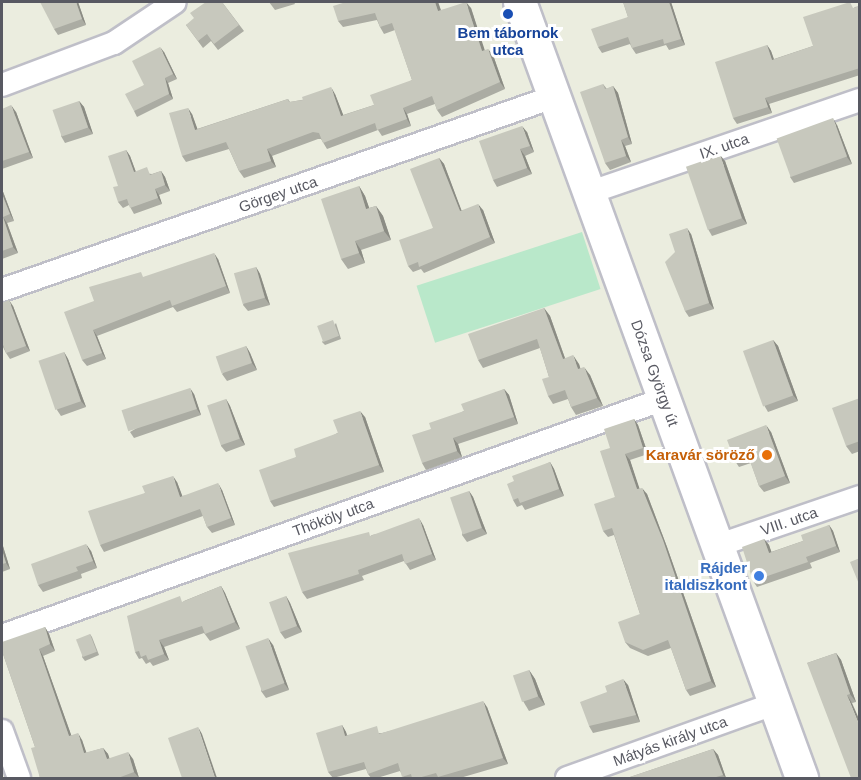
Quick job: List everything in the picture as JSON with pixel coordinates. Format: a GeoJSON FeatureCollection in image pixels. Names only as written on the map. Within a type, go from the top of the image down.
{"type":"FeatureCollection","features":[{"type":"Feature","properties":{"kind":"street"},"geometry":{"type":"LineString","coordinates":[[2,85],[114,43],[175,2]]}},
{"type":"Feature","properties":{"kind":"street","name":"Dózsa György út"},"geometry":{"type":"LineString","coordinates":[[520,2],[802,778]]}},
{"type":"Feature","properties":{"kind":"street","name":"Görgey utca"},"geometry":{"type":"LineString","coordinates":[[2,290],[554,97]]}},
{"type":"Feature","properties":{"kind":"street","name":"IX. utca"},"geometry":{"type":"LineString","coordinates":[[588,193],[860,100]]}},
{"type":"Feature","properties":{"kind":"street","name":"Thököly utca"},"geometry":{"type":"LineString","coordinates":[[2,636],[664,399]]}},
{"type":"Feature","properties":{"kind":"street","name":"VIII. utca"},"geometry":{"type":"LineString","coordinates":[[719,545],[860,497]]}},
{"type":"Feature","properties":{"kind":"street","name":"Mátyás király utca"},"geometry":{"type":"LineString","coordinates":[[567,778],[774,704]]}},
{"type":"Feature","properties":{"kind":"street"},"geometry":{"type":"LineString","coordinates":[[2,731],[19,778]]}},
{"type":"Feature","properties":{"kind":"green space"},"geometry":{"type":"Polygon","coordinates":[[[582,232],[601,289],[435,343],[417,286],[582,232]]]}},
{"type":"Feature","properties":{"kind":"building"},"geometry":{"type":"Polygon","coordinates":[[[40,2],[76,2],[82,19],[54,29],[40,2]]]}},
{"type":"Feature","properties":{"kind":"building"},"geometry":{"type":"Polygon","coordinates":[[[206,2],[222,2],[239,25],[214,44],[207,34],[198,41],[186,25],[194,18],[190,13],[206,2]]]}},
{"type":"Feature","properties":{"kind":"building"},"geometry":{"type":"Polygon","coordinates":[[[346,2],[435,2],[438,11],[466,2],[482,51],[488,49],[500,82],[437,110],[432,96],[403,108],[407,119],[377,130],[375,123],[323,143],[319,133],[313,132],[267,149],[271,161],[239,171],[226,142],[182,156],[169,113],[188,108],[195,130],[288,99],[289,102],[303,100],[302,97],[331,87],[341,116],[374,105],[370,95],[412,80],[392,23],[380,27],[375,13],[338,21],[333,6],[346,2]]]}},
{"type":"Feature","properties":{"kind":"building"},"geometry":{"type":"Polygon","coordinates":[[[623,2],[669,2],[681,39],[664,44],[663,39],[632,48],[628,37],[598,47],[591,29],[628,17],[623,2]]]}},
{"type":"Feature","properties":{"kind":"building"},"geometry":{"type":"Polygon","coordinates":[[[850,2],[853,8],[860,6],[860,68],[765,98],[768,107],[733,118],[715,62],[767,45],[772,60],[813,46],[803,17],[850,2]]]}},
{"type":"Feature","properties":{"kind":"building"},"geometry":{"type":"Polygon","coordinates":[[[160,47],[173,74],[165,78],[169,94],[134,111],[125,94],[144,85],[132,61],[160,47]]]}},
{"type":"Feature","properties":{"kind":"building"},"geometry":{"type":"Polygon","coordinates":[[[603,84],[605,89],[613,86],[628,137],[621,140],[626,156],[605,163],[580,92],[603,84]]]}},
{"type":"Feature","properties":{"kind":"building"},"geometry":{"type":"Polygon","coordinates":[[[79,101],[88,127],[62,137],[53,110],[79,101]]]}},
{"type":"Feature","properties":{"kind":"building"},"geometry":{"type":"Polygon","coordinates":[[[11,105],[29,152],[2,161],[2,109],[11,105]]]}},
{"type":"Feature","properties":{"kind":"building"},"geometry":{"type":"Polygon","coordinates":[[[833,118],[847,157],[791,177],[777,139],[833,118]]]}},
{"type":"Feature","properties":{"kind":"building"},"geometry":{"type":"Polygon","coordinates":[[[522,126],[530,146],[520,149],[527,168],[493,180],[479,141],[522,126]]]}},
{"type":"Feature","properties":{"kind":"building"},"geometry":{"type":"Polygon","coordinates":[[[126,150],[134,172],[147,167],[150,175],[161,171],[165,185],[155,189],[158,198],[130,208],[127,199],[118,202],[113,187],[118,186],[108,156],[126,150]]]}},
{"type":"Feature","properties":{"kind":"building"},"geometry":{"type":"Polygon","coordinates":[[[720,155],[742,218],[708,230],[686,167],[720,155]]]}},
{"type":"Feature","properties":{"kind":"building"},"geometry":{"type":"Polygon","coordinates":[[[439,158],[460,211],[478,204],[490,237],[419,267],[418,262],[408,266],[399,240],[433,228],[410,169],[439,158]]]}},
{"type":"Feature","properties":{"kind":"building"},"geometry":{"type":"Polygon","coordinates":[[[359,186],[366,209],[376,206],[384,231],[355,241],[359,253],[341,259],[321,199],[359,186]]]}},
{"type":"Feature","properties":{"kind":"building"},"geometry":{"type":"Polygon","coordinates":[[[2,194],[10,214],[3,217],[13,247],[2,251],[2,194]]]}},
{"type":"Feature","properties":{"kind":"building"},"geometry":{"type":"Polygon","coordinates":[[[687,228],[709,303],[685,311],[665,262],[675,252],[669,234],[687,228]]]}},
{"type":"Feature","properties":{"kind":"building"},"geometry":{"type":"Polygon","coordinates":[[[214,253],[226,286],[172,306],[170,300],[93,330],[102,353],[82,360],[64,312],[94,301],[89,287],[141,272],[143,277],[214,253]]]}},
{"type":"Feature","properties":{"kind":"building"},"geometry":{"type":"Polygon","coordinates":[[[256,267],[265,298],[243,304],[234,273],[256,267]]]}},
{"type":"Feature","properties":{"kind":"building"},"geometry":{"type":"Polygon","coordinates":[[[9,300],[26,346],[6,353],[2,342],[2,303],[9,300]]]}},
{"type":"Feature","properties":{"kind":"building"},"geometry":{"type":"Polygon","coordinates":[[[544,308],[563,359],[573,355],[578,369],[584,367],[597,398],[571,407],[565,390],[548,396],[542,379],[549,377],[537,339],[478,360],[468,334],[544,308]]]}},
{"type":"Feature","properties":{"kind":"building"},"geometry":{"type":"Polygon","coordinates":[[[333,320],[339,336],[323,342],[317,326],[333,320]]]}},
{"type":"Feature","properties":{"kind":"building"},"geometry":{"type":"Polygon","coordinates":[[[773,340],[793,395],[763,406],[743,351],[773,340]]]}},
{"type":"Feature","properties":{"kind":"building"},"geometry":{"type":"Polygon","coordinates":[[[246,346],[252,363],[222,373],[216,356],[246,346]]]}},
{"type":"Feature","properties":{"kind":"building"},"geometry":{"type":"Polygon","coordinates":[[[64,352],[81,401],[55,410],[38,361],[64,352]]]}},
{"type":"Feature","properties":{"kind":"building"},"geometry":{"type":"Polygon","coordinates":[[[190,388],[197,409],[128,431],[122,410],[190,388]]]}},
{"type":"Feature","properties":{"kind":"building"},"geometry":{"type":"Polygon","coordinates":[[[504,389],[514,417],[453,438],[457,451],[422,463],[412,435],[431,429],[429,423],[464,411],[461,404],[504,389]]]}},
{"type":"Feature","properties":{"kind":"building"},"geometry":{"type":"Polygon","coordinates":[[[860,398],[860,441],[846,446],[832,408],[860,398]]]}},
{"type":"Feature","properties":{"kind":"building"},"geometry":{"type":"Polygon","coordinates":[[[226,399],[240,439],[221,445],[207,406],[226,399]]]}},
{"type":"Feature","properties":{"kind":"building"},"geometry":{"type":"Polygon","coordinates":[[[360,411],[379,465],[270,501],[259,470],[296,457],[294,449],[338,433],[333,420],[360,411]]]}},
{"type":"Feature","properties":{"kind":"building"},"geometry":{"type":"Polygon","coordinates":[[[634,419],[643,448],[625,454],[637,489],[642,488],[663,540],[711,681],[686,690],[668,640],[643,650],[625,642],[618,622],[640,614],[612,528],[603,531],[594,504],[615,497],[600,451],[610,448],[604,429],[634,419]]]}},
{"type":"Feature","properties":{"kind":"building"},"geometry":{"type":"Polygon","coordinates":[[[766,425],[785,476],[759,486],[748,456],[735,461],[727,440],[766,425]]]}},
{"type":"Feature","properties":{"kind":"building"},"geometry":{"type":"Polygon","coordinates":[[[550,462],[559,489],[520,503],[518,498],[513,500],[507,484],[514,481],[512,476],[550,462]]]}},
{"type":"Feature","properties":{"kind":"building"},"geometry":{"type":"Polygon","coordinates":[[[173,476],[180,497],[218,483],[231,518],[207,527],[200,509],[100,545],[88,511],[145,493],[142,486],[173,476]]]}},
{"type":"Feature","properties":{"kind":"building"},"geometry":{"type":"Polygon","coordinates":[[[469,491],[482,528],[463,534],[450,498],[469,491]]]}},
{"type":"Feature","properties":{"kind":"building"},"geometry":{"type":"Polygon","coordinates":[[[419,518],[432,554],[405,564],[402,554],[358,570],[359,574],[302,592],[288,553],[369,532],[370,536],[419,518]]]}},
{"type":"Feature","properties":{"kind":"building"},"geometry":{"type":"Polygon","coordinates":[[[829,525],[836,546],[806,557],[808,562],[753,581],[742,547],[764,539],[769,553],[803,541],[801,535],[829,525]]]}},
{"type":"Feature","properties":{"kind":"building"},"geometry":{"type":"Polygon","coordinates":[[[86,544],[93,561],[76,567],[78,571],[38,585],[31,564],[86,544]]]}},
{"type":"Feature","properties":{"kind":"building"},"geometry":{"type":"Polygon","coordinates":[[[2,550],[6,563],[2,564],[2,550]]]}},
{"type":"Feature","properties":{"kind":"building"},"geometry":{"type":"Polygon","coordinates":[[[860,558],[860,584],[859,584],[850,562],[860,558]]]}},
{"type":"Feature","properties":{"kind":"building"},"geometry":{"type":"Polygon","coordinates":[[[221,586],[235,622],[205,634],[202,626],[159,640],[164,654],[148,660],[146,655],[141,657],[139,651],[135,652],[127,616],[180,596],[182,602],[221,586]]]}},
{"type":"Feature","properties":{"kind":"building"},"geometry":{"type":"Polygon","coordinates":[[[286,596],[297,626],[280,632],[269,602],[286,596]]]}},
{"type":"Feature","properties":{"kind":"building"},"geometry":{"type":"Polygon","coordinates":[[[45,627],[50,644],[39,649],[69,736],[78,733],[84,753],[103,748],[107,759],[128,752],[134,772],[118,778],[40,778],[31,748],[35,747],[2,651],[2,642],[45,627]]]}},
{"type":"Feature","properties":{"kind":"building"},"geometry":{"type":"Polygon","coordinates":[[[90,634],[97,652],[83,657],[76,639],[90,634]]]}},
{"type":"Feature","properties":{"kind":"building"},"geometry":{"type":"Polygon","coordinates":[[[268,638],[284,683],[262,691],[245,646],[268,638]]]}},
{"type":"Feature","properties":{"kind":"building"},"geometry":{"type":"Polygon","coordinates":[[[836,653],[850,694],[847,695],[860,727],[860,778],[851,778],[807,663],[836,653]]]}},
{"type":"Feature","properties":{"kind":"building"},"geometry":{"type":"Polygon","coordinates":[[[529,670],[538,696],[522,702],[513,676],[529,670]]]}},
{"type":"Feature","properties":{"kind":"building"},"geometry":{"type":"Polygon","coordinates":[[[623,679],[636,715],[589,726],[580,702],[607,692],[605,686],[623,679]]]}},
{"type":"Feature","properties":{"kind":"building"},"geometry":{"type":"Polygon","coordinates":[[[483,701],[503,758],[438,777],[436,773],[418,778],[412,778],[411,774],[402,777],[398,763],[368,774],[364,762],[328,772],[316,733],[342,725],[345,736],[377,726],[379,734],[483,701]]]}},
{"type":"Feature","properties":{"kind":"building"},"geometry":{"type":"Polygon","coordinates":[[[198,727],[215,778],[182,778],[168,738],[198,727]]]}},
{"type":"Feature","properties":{"kind":"building"},"geometry":{"type":"Polygon","coordinates":[[[713,749],[723,775],[713,778],[627,778],[713,749]]]}},
{"type":"Feature","properties":{"kind":"place","name":"Bem tábornok utca"},"geometry":{"type":"Point","coordinates":[508,14]}},
{"type":"Feature","properties":{"kind":"place","name":"Karavár söröző"},"geometry":{"type":"Point","coordinates":[767,455]}},
{"type":"Feature","properties":{"kind":"place","name":"Rájder italdiszkont"},"geometry":{"type":"Point","coordinates":[759,576]}}]}
